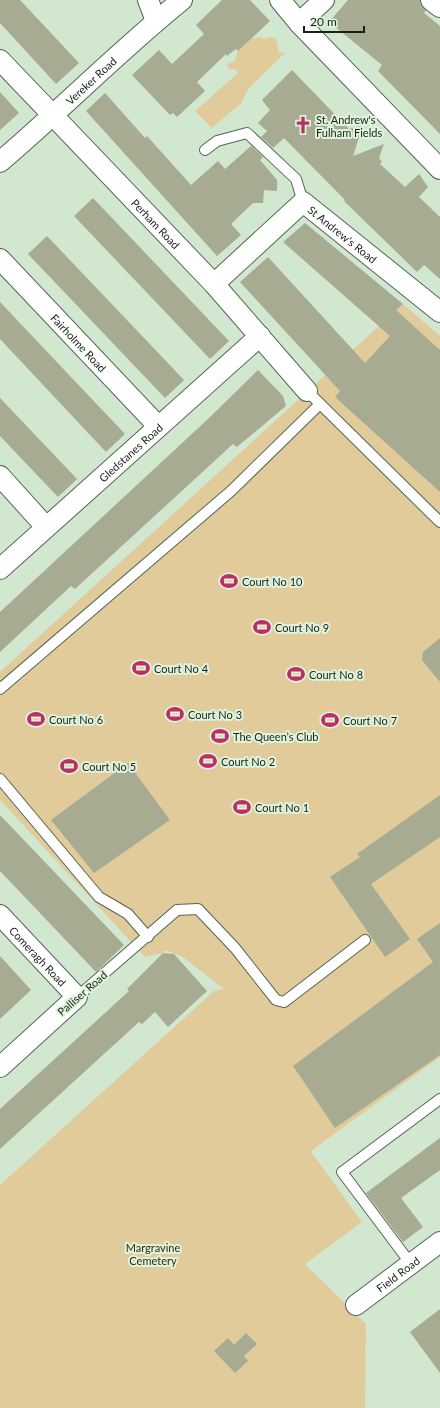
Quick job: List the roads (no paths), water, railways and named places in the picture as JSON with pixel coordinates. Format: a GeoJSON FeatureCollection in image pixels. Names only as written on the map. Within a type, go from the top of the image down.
{"type":"FeatureCollection","features":[{"type":"Feature","properties":{"kind":"street"},"geometry":{"type":"LineString","coordinates":[[148,0],[156,21]]}},
{"type":"Feature","properties":{"kind":"street","name":"Vereker Road"},"geometry":{"type":"LineString","coordinates":[[0,162],[54,116],[156,21],[182,0]]}},
{"type":"Feature","properties":{"kind":"street"},"geometry":{"type":"LineString","coordinates":[[280,0],[299,23],[440,170]]}},
{"type":"Feature","properties":{"kind":"street"},"geometry":{"type":"LineString","coordinates":[[299,23],[324,0]]}},
{"type":"Feature","properties":{"kind":"street"},"geometry":{"type":"LineString","coordinates":[[431,0],[440,8]]}},
{"type":"Feature","properties":{"kind":"street","name":"Perham Road"},"geometry":{"type":"LineString","coordinates":[[0,60],[214,284],[314,398]]}},
{"type":"Feature","properties":{"kind":"street","name":"St Andrew's Road"},"geometry":{"type":"LineString","coordinates":[[214,284],[303,202],[440,312]]}},
{"type":"Feature","properties":{"kind":"street","name":"Fairholme Road"},"geometry":{"type":"LineString","coordinates":[[0,258],[158,426]]}},
{"type":"Feature","properties":{"kind":"street","name":"Gledstanes Road"},"geometry":{"type":"LineString","coordinates":[[0,568],[260,336]]}},
{"type":"Feature","properties":{"kind":"street"},"geometry":{"type":"LineString","coordinates":[[0,476],[46,527]]}},
{"type":"Feature","properties":{"kind":"street","name":"Comeragh Road"},"geometry":{"type":"LineString","coordinates":[[2,920],[77,996]]}},
{"type":"Feature","properties":{"kind":"street","name":"Palliser Road"},"geometry":{"type":"LineString","coordinates":[[0,1067],[77,996]]}},
{"type":"Feature","properties":{"kind":"street","name":"Field Road"},"geometry":{"type":"LineString","coordinates":[[356,1305],[440,1242]]}},
{"type":"Feature","properties":{"kind":"lane"},"geometry":{"type":"LineString","coordinates":[[205,150],[217,141],[247,133],[296,179],[303,202]]}},
{"type":"Feature","properties":{"kind":"lane"},"geometry":{"type":"LineString","coordinates":[[0,689],[231,491],[314,398],[440,522]]}},
{"type":"Feature","properties":{"kind":"lane"},"geometry":{"type":"LineString","coordinates":[[0,779],[99,897],[128,914],[148,936]]}},
{"type":"Feature","properties":{"kind":"lane","name":"Palliser Road"},"geometry":{"type":"LineString","coordinates":[[77,996],[177,910],[198,909],[235,948],[276,1000],[284,1002],[366,940]]}},
{"type":"Feature","properties":{"kind":"lane"},"geometry":{"type":"LineString","coordinates":[[411,1264],[342,1172],[440,1099]]}},
{"type":"Feature","properties":{"kind":"place","name":"St. Andrew's Fulham Fields"},"geometry":{"type":"Point","coordinates":[303,125]}},
{"type":"Feature","properties":{"kind":"place","name":"Court No 10"},"geometry":{"type":"Point","coordinates":[229,581]}},
{"type":"Feature","properties":{"kind":"place","name":"Court No 9"},"geometry":{"type":"Point","coordinates":[262,627]}},
{"type":"Feature","properties":{"kind":"place","name":"Court No 4"},"geometry":{"type":"Point","coordinates":[141,668]}},
{"type":"Feature","properties":{"kind":"place","name":"Court No 8"},"geometry":{"type":"Point","coordinates":[296,674]}},
{"type":"Feature","properties":{"kind":"place","name":"Court No 3"},"geometry":{"type":"Point","coordinates":[175,714]}},
{"type":"Feature","properties":{"kind":"place","name":"Court No 6"},"geometry":{"type":"Point","coordinates":[36,719]}},
{"type":"Feature","properties":{"kind":"place","name":"Court No 7"},"geometry":{"type":"Point","coordinates":[330,720]}},
{"type":"Feature","properties":{"kind":"place","name":"The Queen’s Club"},"geometry":{"type":"Point","coordinates":[220,736]}},
{"type":"Feature","properties":{"kind":"place","name":"Court No 2"},"geometry":{"type":"Point","coordinates":[208,761]}},
{"type":"Feature","properties":{"kind":"place","name":"Court No 5"},"geometry":{"type":"Point","coordinates":[69,766]}},
{"type":"Feature","properties":{"kind":"place","name":"Court No 1"},"geometry":{"type":"Point","coordinates":[242,807]}},
{"type":"Feature","properties":{"kind":"park label","name":"Margravine Cemetery"},"geometry":{"type":"Point","coordinates":[153,1253]}}]}
